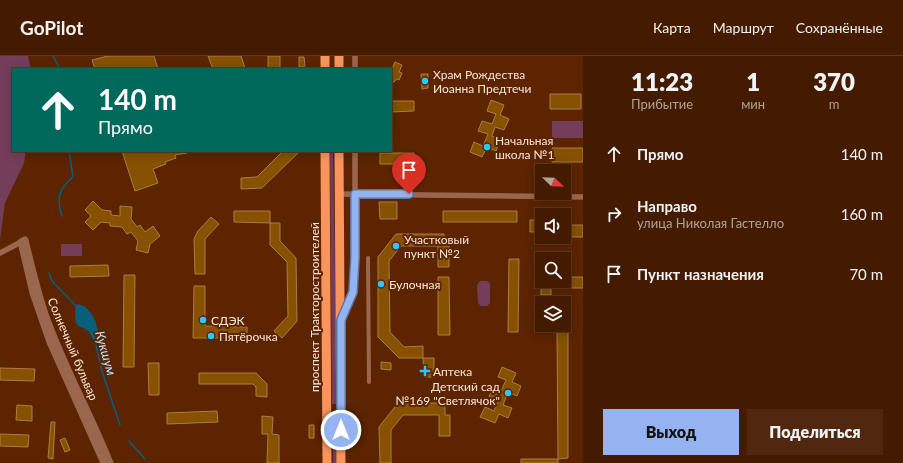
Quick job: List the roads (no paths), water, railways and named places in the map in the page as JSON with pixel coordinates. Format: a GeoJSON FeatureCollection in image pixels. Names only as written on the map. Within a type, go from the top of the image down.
{"type":"FeatureCollection","features":[{"type":"Feature","properties":{"kind":"main road"},"geometry":{"type":"LineString","coordinates":[[325,56],[325,68]]}},
{"type":"Feature","properties":{"kind":"main road"},"geometry":{"type":"LineString","coordinates":[[339,56],[339,68]]}},
{"type":"Feature","properties":{"kind":"main road","name":"проспект Тракторостроителей"},"geometry":{"type":"LineString","coordinates":[[325,152],[328,463]]}},
{"type":"Feature","properties":{"kind":"main road"},"geometry":{"type":"LineString","coordinates":[[339,152],[341,463]]}},
{"type":"Feature","properties":{"kind":"main road"},"geometry":{"type":"LineString","coordinates":[[327,408],[341,408]]}},
{"type":"Feature","properties":{"kind":"street"},"geometry":{"type":"LineString","coordinates":[[355,56],[355,68]]}},
{"type":"Feature","properties":{"kind":"street"},"geometry":{"type":"LineString","coordinates":[[341,320],[353,292],[355,258],[355,152]]}},
{"type":"Feature","properties":{"kind":"street"},"geometry":{"type":"LineString","coordinates":[[339,194],[583,197]]}},
{"type":"Feature","properties":{"kind":"street"},"geometry":{"type":"LineString","coordinates":[[0,253],[23,241]]}},
{"type":"Feature","properties":{"kind":"street","name":"Солнечный бульвар"},"geometry":{"type":"LineString","coordinates":[[23,241],[52,340],[110,463]]}},
{"type":"Feature","properties":{"kind":"street"},"geometry":{"type":"LineString","coordinates":[[368,258],[369,382]]}},
{"type":"Feature","properties":{"kind":"street","name":"Солнечный бульвар"},"geometry":{"type":"LineString","coordinates":[[75,390],[104,463]]}},
{"type":"Feature","properties":{"kind":"water"},"geometry":{"type":"Polygon","coordinates":[[[77,304],[86,308],[95,320],[98,330],[97,347],[89,332],[76,323],[75,307],[77,304]]]}},
{"type":"Feature","properties":{"kind":"waterway","name":"Кукшум"},"geometry":{"type":"LineString","coordinates":[[53,56],[59,68]]}},
{"type":"Feature","properties":{"kind":"waterway","name":"Кукшум"},"geometry":{"type":"LineString","coordinates":[[62,216],[59,204],[60,194],[68,181],[73,177],[69,152]]}},
{"type":"Feature","properties":{"kind":"waterway","name":"Кукшум"},"geometry":{"type":"LineString","coordinates":[[49,273],[52,281],[77,307]]}},
{"type":"Feature","properties":{"kind":"waterway","name":"Кукшум"},"geometry":{"type":"LineString","coordinates":[[96,346],[102,371],[120,425]]}},
{"type":"Feature","properties":{"kind":"waterway","name":"Кукшум"},"geometry":{"type":"LineString","coordinates":[[129,441],[145,459]]}},
{"type":"Feature","properties":{"kind":"place","name":"Храм Рождества Иоанна Предтечи"},"geometry":{"type":"Point","coordinates":[425,81]}},
{"type":"Feature","properties":{"kind":"place","name":"Начальная школа №1"},"geometry":{"type":"Point","coordinates":[487,147]}},
{"type":"Feature","properties":{"kind":"place","name":"Участковый пункт №2"},"geometry":{"type":"Point","coordinates":[396,246]}},
{"type":"Feature","properties":{"kind":"place","name":"Булочная"},"geometry":{"type":"Point","coordinates":[381,284]}},
{"type":"Feature","properties":{"kind":"place","name":"СДЭК"},"geometry":{"type":"Point","coordinates":[203,320]}},
{"type":"Feature","properties":{"kind":"place","name":"Пятёрочка"},"geometry":{"type":"Point","coordinates":[211,336]}},
{"type":"Feature","properties":{"kind":"place","name":"Аптека"},"geometry":{"type":"Point","coordinates":[425,371]}},
{"type":"Feature","properties":{"kind":"place","name":"Детский сад №169 \"Светлячок\""},"geometry":{"type":"Point","coordinates":[508,393]}}]}
